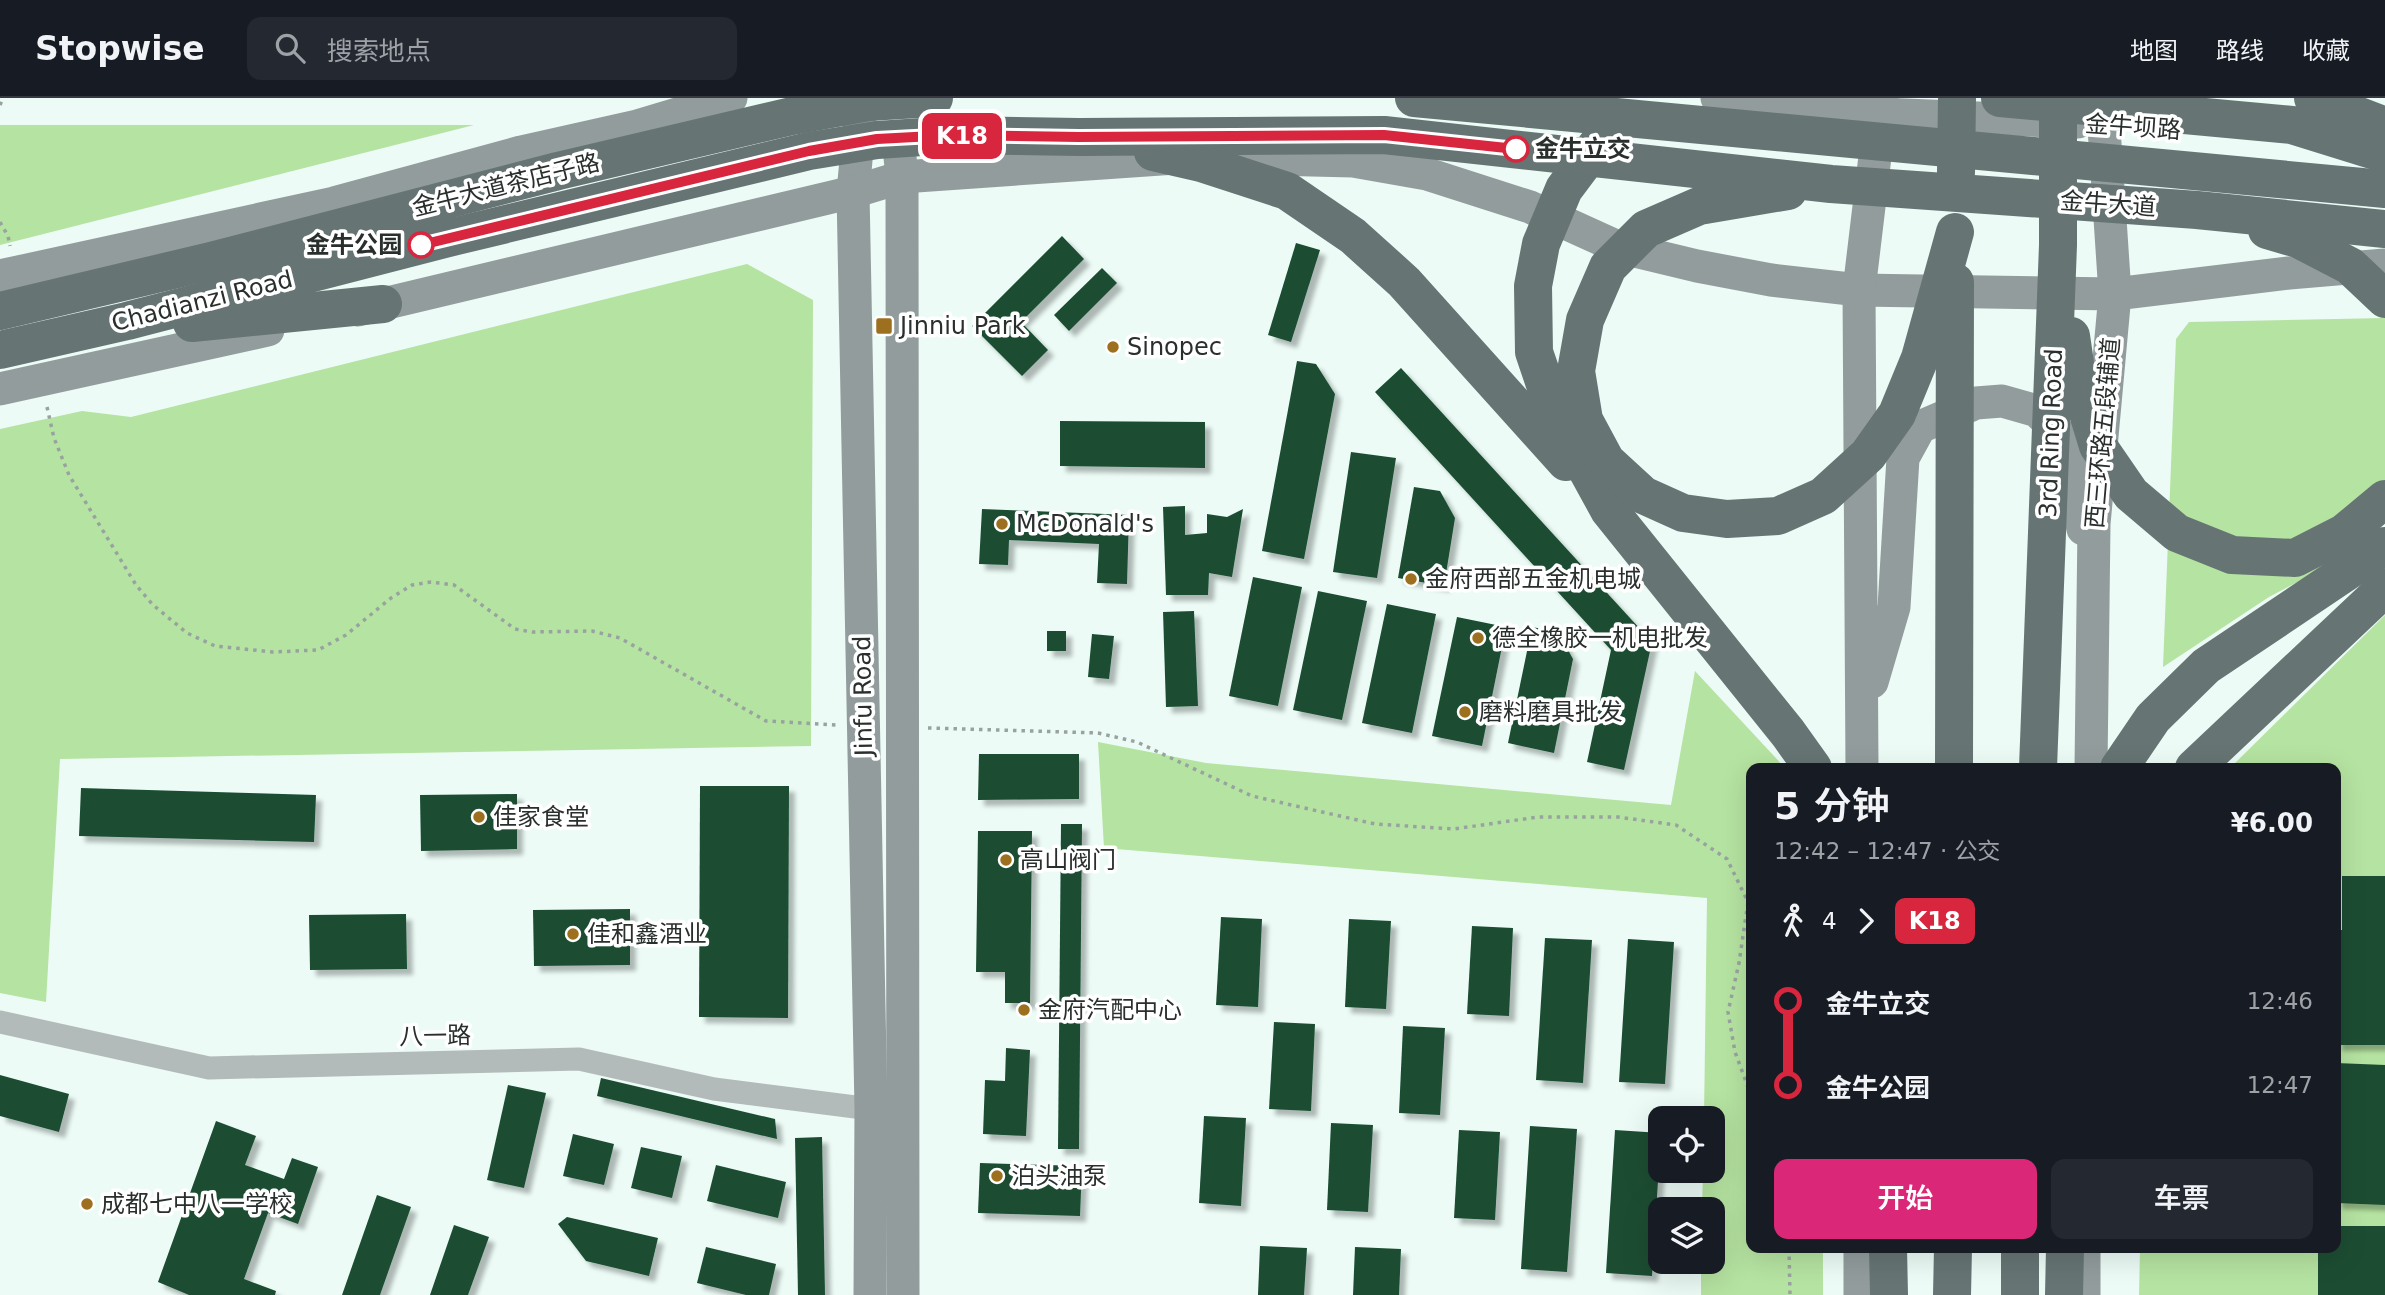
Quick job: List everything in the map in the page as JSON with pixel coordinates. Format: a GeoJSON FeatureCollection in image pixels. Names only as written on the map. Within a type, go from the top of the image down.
{"type":"FeatureCollection","features":[{"type":"Feature","properties":{"kind":"highway","name":"金牛大道茶店子路"},"geometry":{"type":"LineString","coordinates":[[0,311],[211,261],[558,171],[792,116],[869,102],[933,98]]}},
{"type":"Feature","properties":{"kind":"highway","name":"金牛大道"},"geometry":{"type":"LineString","coordinates":[[1414,98],[2385,189]]}},
{"type":"Feature","properties":{"kind":"highway"},"geometry":{"type":"LineString","coordinates":[[1609,510],[1553,408],[1545,386],[1534,352],[1533,286],[1541,244],[1564,189],[1600,141],[1653,98]]}},
{"type":"Feature","properties":{"kind":"highway"},"geometry":{"type":"LineString","coordinates":[[1954,763],[1957,98]]}},
{"type":"Feature","properties":{"kind":"highway"},"geometry":{"type":"LineString","coordinates":[[2000,98],[2292,125],[2385,156]]}},
{"type":"Feature","properties":{"kind":"highway","name":"3rd Ring Road"},"geometry":{"type":"LineString","coordinates":[[2038,763],[2058,245],[2058,98]]}},
{"type":"Feature","properties":{"kind":"highway"},"geometry":{"type":"LineString","coordinates":[[2313,98],[2385,127]]}},
{"type":"Feature","properties":{"kind":"highway","name":"金牛大道茶店子路"},"geometry":{"type":"LineString","coordinates":[[566,209],[809,151],[877,139],[952,135],[1384,135],[1831,184]]}},
{"type":"Feature","properties":{"kind":"highway"},"geometry":{"type":"LineString","coordinates":[[1079,137],[1201,163],[1287,191],[1353,236],[1404,282],[1609,510],[1809,763]]}},
{"type":"Feature","properties":{"kind":"highway","name":"金牛大道"},"geometry":{"type":"LineString","coordinates":[[1831,184],[2197,210],[2385,229]]}},
{"type":"Feature","properties":{"kind":"highway"},"geometry":{"type":"LineString","coordinates":[[1831,184],[1699,206],[1646,229],[1608,267],[1584,320],[1576,371],[1584,420],[1606,461],[1643,495],[1683,513],[1727,519],[1778,516],[1823,496],[1868,455],[1897,414],[1920,358],[1955,232]]}},
{"type":"Feature","properties":{"kind":"highway","name":"Chadianzi Road"},"geometry":{"type":"LineString","coordinates":[[0,350],[65,336],[566,209]]}},
{"type":"Feature","properties":{"kind":"highway"},"geometry":{"type":"LineString","coordinates":[[2197,210],[2298,239],[2350,266],[2385,299]]}},
{"type":"Feature","properties":{"kind":"highway"},"geometry":{"type":"LineString","coordinates":[[2058,245],[2077,377],[2098,446],[2130,494],[2177,533],[2232,555],[2295,558],[2344,533],[2385,499]]}},
{"type":"Feature","properties":{"kind":"highway"},"geometry":{"type":"LineString","coordinates":[[0,292],[211,261]]}},
{"type":"Feature","properties":{"kind":"highway"},"geometry":{"type":"LineString","coordinates":[[65,336],[383,304]]}},
{"type":"Feature","properties":{"kind":"highway"},"geometry":{"type":"LineString","coordinates":[[2122,763],[2153,718],[2206,666],[2385,546]]}},
{"type":"Feature","properties":{"kind":"highway"},"geometry":{"type":"LineString","coordinates":[[2199,763],[2385,588]]}},
{"type":"Feature","properties":{"kind":"highway"},"geometry":{"type":"LineString","coordinates":[[1879,1253],[1889,1295]]}},
{"type":"Feature","properties":{"kind":"highway"},"geometry":{"type":"LineString","coordinates":[[1952,1295],[1953,1253]]}},
{"type":"Feature","properties":{"kind":"highway"},"geometry":{"type":"LineString","coordinates":[[2020,1253],[2020,1295]]}},
{"type":"Feature","properties":{"kind":"highway"},"geometry":{"type":"LineString","coordinates":[[2064,1295],[2065,1253]]}},
{"type":"Feature","properties":{"kind":"main road"},"geometry":{"type":"LineString","coordinates":[[6,263],[334,203],[521,152],[636,126],[731,98]]}},
{"type":"Feature","properties":{"kind":"main road","name":"Jinfu Road"},"geometry":{"type":"LineString","coordinates":[[861,98],[853,192],[871,1109],[870,1295]]}},
{"type":"Feature","properties":{"kind":"main road","name":"Jinfu Road"},"geometry":{"type":"LineString","coordinates":[[894,98],[902,177],[903,1295]]}},
{"type":"Feature","properties":{"kind":"main road","name":"金牛坝路"},"geometry":{"type":"LineString","coordinates":[[1717,98],[1774,103],[2102,111],[2385,148]]}},
{"type":"Feature","properties":{"kind":"main road"},"geometry":{"type":"LineString","coordinates":[[1862,763],[1859,290],[1881,106]]}},
{"type":"Feature","properties":{"kind":"main road","name":"西三环路五段辅道"},"geometry":{"type":"LineString","coordinates":[[2091,763],[2094,524],[2115,294],[2102,111]]}},
{"type":"Feature","properties":{"kind":"main road"},"geometry":{"type":"LineString","coordinates":[[0,389],[383,304],[853,192],[902,177],[1190,157],[1353,161],[1427,174],[1530,207],[1618,247],[1771,280],[1859,290],[2115,294],[2289,273],[2385,265]]}},
{"type":"Feature","properties":{"kind":"main road"},"geometry":{"type":"LineString","coordinates":[[1862,719],[1894,607],[1903,458],[1920,427],[1976,403],[2001,401],[2036,411],[2057,432],[2070,468],[2093,576]]}},
{"type":"Feature","properties":{"kind":"main road"},"geometry":{"type":"LineString","coordinates":[[1860,1295],[1878,1253]]}},
{"type":"Feature","properties":{"kind":"main road"},"geometry":{"type":"LineString","coordinates":[[2084,1253],[2084,1295]]}},
{"type":"Feature","properties":{"kind":"street","name":"八一路"},"geometry":{"type":"LineString","coordinates":[[0,1022],[209,1068],[579,1059],[714,1090],[871,1109]]}},
{"type":"Feature","properties":{"kind":"path"},"geometry":{"type":"LineString","coordinates":[[0,105],[3,98]]}},
{"type":"Feature","properties":{"kind":"path"},"geometry":{"type":"LineString","coordinates":[[0,222],[8,236],[6,263]]}},
{"type":"Feature","properties":{"kind":"path"},"geometry":{"type":"LineString","coordinates":[[45,398],[54,438],[69,475],[136,585],[153,605],[187,633],[215,646],[273,652],[318,650],[346,635],[391,598],[412,585],[431,582],[454,585],[515,629],[532,632],[592,631],[620,638],[766,720],[848,726]]}},
{"type":"Feature","properties":{"kind":"path"},"geometry":{"type":"LineString","coordinates":[[918,727],[1098,733],[1137,742],[1252,796],[1375,824],[1454,830],[1538,817],[1618,817],[1676,825],[1727,859],[1746,898]]}},
{"type":"Feature","properties":{"kind":"path"},"geometry":{"type":"LineString","coordinates":[[1746,918],[1740,964],[1728,1012],[1735,1052],[1746,1082]]}},
{"type":"Feature","properties":{"kind":"path"},"geometry":{"type":"LineString","coordinates":[[1790,1253],[1790,1295]]}},
{"type":"Feature","properties":{"kind":"green space"},"geometry":{"type":"Polygon","coordinates":[[[0,125],[474,125],[0,245],[0,125]]]}},
{"type":"Feature","properties":{"kind":"green space"},"geometry":{"type":"Polygon","coordinates":[[[747,264],[813,300],[811,746],[60,759],[46,1002],[0,993],[0,429],[82,411],[131,417],[747,264]]]}},
{"type":"Feature","properties":{"kind":"green space"},"geometry":{"type":"Polygon","coordinates":[[[2385,318],[2385,522],[2336,562],[2269,597],[2163,667],[2176,339],[2189,322],[2385,318]]]}},
{"type":"Feature","properties":{"kind":"green space"},"geometry":{"type":"Polygon","coordinates":[[[2385,615],[2385,1295],[2139,1295],[2140,1253],[2341,1253],[2341,763],[2235,763],[2385,615]]]}},
{"type":"Feature","properties":{"kind":"green space"},"geometry":{"type":"Polygon","coordinates":[[[1695,671],[1780,763],[1746,763],[1746,1253],[1823,1253],[1823,1295],[1701,1295],[1701,1274],[1725,1274],[1725,1197],[1702,1197],[1703,1183],[1725,1183],[1725,1106],[1704,1106],[1707,898],[1104,848],[1098,742],[1206,763],[1671,805],[1695,671]]]}},
{"type":"Feature","properties":{"kind":"building"},"geometry":{"type":"Polygon","coordinates":[[[1062,236],[1084,259],[1021,322],[1048,350],[1022,376],[972,326],[1062,236]]]}},
{"type":"Feature","properties":{"kind":"building"},"geometry":{"type":"Polygon","coordinates":[[[1296,243],[1320,250],[1291,342],[1268,335],[1296,243]]]}},
{"type":"Feature","properties":{"kind":"building"},"geometry":{"type":"Polygon","coordinates":[[[1102,268],[1117,283],[1069,331],[1054,315],[1102,268]]]}},
{"type":"Feature","properties":{"kind":"building"},"geometry":{"type":"Polygon","coordinates":[[[1297,361],[1316,364],[1335,394],[1304,559],[1262,551],[1297,361]]]}},
{"type":"Feature","properties":{"kind":"building"},"geometry":{"type":"Polygon","coordinates":[[[1401,368],[1652,642],[1624,770],[1587,762],[1611,650],[1375,392],[1401,368]]]}},
{"type":"Feature","properties":{"kind":"building"},"geometry":{"type":"Polygon","coordinates":[[[1060,421],[1205,422],[1205,468],[1060,466],[1060,421]]]}},
{"type":"Feature","properties":{"kind":"building"},"geometry":{"type":"Polygon","coordinates":[[[1351,452],[1396,458],[1377,578],[1333,572],[1351,452]]]}},
{"type":"Feature","properties":{"kind":"building"},"geometry":{"type":"Polygon","coordinates":[[[1414,487],[1440,491],[1455,518],[1444,586],[1398,578],[1414,487]]]}},
{"type":"Feature","properties":{"kind":"building"},"geometry":{"type":"Polygon","coordinates":[[[1185,506],[1185,535],[1207,533],[1207,514],[1227,517],[1243,509],[1232,577],[1209,573],[1208,595],[1166,595],[1163,507],[1185,506]]]}},
{"type":"Feature","properties":{"kind":"building"},"geometry":{"type":"Polygon","coordinates":[[[982,509],[1129,515],[1127,584],[1097,583],[1099,544],[1009,540],[1008,565],[979,564],[982,509]]]}},
{"type":"Feature","properties":{"kind":"building"},"geometry":{"type":"Polygon","coordinates":[[[1253,577],[1302,587],[1278,706],[1229,696],[1253,577]]]}},
{"type":"Feature","properties":{"kind":"building"},"geometry":{"type":"Polygon","coordinates":[[[1318,591],[1367,601],[1342,720],[1293,710],[1318,591]]]}},
{"type":"Feature","properties":{"kind":"building"},"geometry":{"type":"Polygon","coordinates":[[[1387,604],[1436,614],[1412,733],[1362,723],[1387,604]]]}},
{"type":"Feature","properties":{"kind":"building"},"geometry":{"type":"Polygon","coordinates":[[[1194,611],[1198,706],[1166,707],[1163,612],[1194,611]]]}},
{"type":"Feature","properties":{"kind":"building"},"geometry":{"type":"Polygon","coordinates":[[[1457,617],[1506,627],[1482,746],[1432,736],[1457,617]]]}},
{"type":"Feature","properties":{"kind":"building"},"geometry":{"type":"Polygon","coordinates":[[[1532,627],[1558,632],[1573,659],[1554,753],[1508,743],[1532,627]]]}},
{"type":"Feature","properties":{"kind":"building"},"geometry":{"type":"Polygon","coordinates":[[[1047,631],[1066,631],[1066,651],[1047,651],[1047,631]]]}},
{"type":"Feature","properties":{"kind":"building"},"geometry":{"type":"Polygon","coordinates":[[[1092,634],[1114,636],[1109,679],[1088,677],[1092,634]]]}},
{"type":"Feature","properties":{"kind":"building"},"geometry":{"type":"Polygon","coordinates":[[[979,754],[1079,754],[1079,799],[978,800],[979,754]]]}},
{"type":"Feature","properties":{"kind":"building"},"geometry":{"type":"Polygon","coordinates":[[[700,786],[789,786],[788,1018],[699,1017],[700,786]]]}},
{"type":"Feature","properties":{"kind":"building"},"geometry":{"type":"Polygon","coordinates":[[[81,788],[316,795],[314,842],[79,836],[81,788]]]}},
{"type":"Feature","properties":{"kind":"building"},"geometry":{"type":"Polygon","coordinates":[[[517,794],[517,849],[421,851],[420,795],[517,794]]]}},
{"type":"Feature","properties":{"kind":"building"},"geometry":{"type":"Polygon","coordinates":[[[1061,824],[1082,824],[1079,1149],[1058,1149],[1061,824]]]}},
{"type":"Feature","properties":{"kind":"building"},"geometry":{"type":"Polygon","coordinates":[[[978,831],[1032,831],[1030,1003],[1005,1003],[1005,972],[976,972],[978,831]]]}},
{"type":"Feature","properties":{"kind":"building"},"geometry":{"type":"Polygon","coordinates":[[[2342,876],[2385,876],[2385,1045],[2341,1045],[2342,876]]]}},
{"type":"Feature","properties":{"kind":"building"},"geometry":{"type":"Polygon","coordinates":[[[630,909],[630,965],[534,966],[533,910],[630,909]]]}},
{"type":"Feature","properties":{"kind":"building"},"geometry":{"type":"Polygon","coordinates":[[[406,914],[407,969],[310,970],[309,915],[406,914]]]}},
{"type":"Feature","properties":{"kind":"building"},"geometry":{"type":"Polygon","coordinates":[[[1221,917],[1262,919],[1258,1007],[1216,1005],[1221,917]]]}},
{"type":"Feature","properties":{"kind":"building"},"geometry":{"type":"Polygon","coordinates":[[[1349,919],[1391,921],[1386,1009],[1345,1007],[1349,919]]]}},
{"type":"Feature","properties":{"kind":"building"},"geometry":{"type":"Polygon","coordinates":[[[1472,926],[1513,928],[1509,1016],[1467,1014],[1472,926]]]}},
{"type":"Feature","properties":{"kind":"building"},"geometry":{"type":"Polygon","coordinates":[[[1545,938],[1592,940],[1583,1083],[1536,1080],[1545,938]]]}},
{"type":"Feature","properties":{"kind":"building"},"geometry":{"type":"Polygon","coordinates":[[[1628,939],[1674,942],[1665,1084],[1619,1082],[1628,939]]]}},
{"type":"Feature","properties":{"kind":"building"},"geometry":{"type":"Polygon","coordinates":[[[1274,1022],[1315,1024],[1311,1111],[1269,1109],[1274,1022]]]}},
{"type":"Feature","properties":{"kind":"building"},"geometry":{"type":"Polygon","coordinates":[[[1403,1026],[1445,1028],[1440,1115],[1399,1113],[1403,1026]]]}},
{"type":"Feature","properties":{"kind":"building"},"geometry":{"type":"Polygon","coordinates":[[[1006,1048],[1030,1050],[1026,1136],[983,1134],[985,1080],[1005,1081],[1006,1048]]]}},
{"type":"Feature","properties":{"kind":"building"},"geometry":{"type":"Polygon","coordinates":[[[2341,1063],[2385,1065],[2385,1205],[2341,1203],[2341,1063]]]}},
{"type":"Feature","properties":{"kind":"building"},"geometry":{"type":"Polygon","coordinates":[[[0,1075],[69,1094],[59,1132],[0,1116],[0,1075]]]}},
{"type":"Feature","properties":{"kind":"building"},"geometry":{"type":"Polygon","coordinates":[[[601,1078],[775,1119],[777,1139],[597,1096],[601,1078]]]}},
{"type":"Feature","properties":{"kind":"building"},"geometry":{"type":"Polygon","coordinates":[[[508,1085],[546,1093],[524,1188],[487,1180],[508,1085]]]}},
{"type":"Feature","properties":{"kind":"building"},"geometry":{"type":"Polygon","coordinates":[[[1204,1116],[1246,1118],[1241,1206],[1199,1203],[1204,1116]]]}},
{"type":"Feature","properties":{"kind":"building"},"geometry":{"type":"Polygon","coordinates":[[[216,1121],[256,1136],[245,1165],[284,1179],[292,1158],[318,1167],[298,1224],[268,1213],[244,1279],[276,1291],[275,1295],[189,1295],[158,1282],[216,1121]]]}},
{"type":"Feature","properties":{"kind":"building"},"geometry":{"type":"Polygon","coordinates":[[[1331,1123],[1373,1125],[1368,1212],[1327,1210],[1331,1123]]]}},
{"type":"Feature","properties":{"kind":"building"},"geometry":{"type":"Polygon","coordinates":[[[1530,1126],[1577,1129],[1567,1272],[1521,1269],[1530,1126]]]}},
{"type":"Feature","properties":{"kind":"building"},"geometry":{"type":"Polygon","coordinates":[[[1459,1130],[1500,1132],[1495,1220],[1454,1218],[1459,1130]]]}},
{"type":"Feature","properties":{"kind":"building"},"geometry":{"type":"Polygon","coordinates":[[[1615,1130],[1648,1132],[1648,1183],[1658,1183],[1657,1197],[1648,1197],[1648,1274],[1652,1276],[1606,1273],[1615,1130]]]}},
{"type":"Feature","properties":{"kind":"building"},"geometry":{"type":"Polygon","coordinates":[[[573,1134],[614,1144],[604,1185],[563,1176],[573,1134]]]}},
{"type":"Feature","properties":{"kind":"building"},"geometry":{"type":"Polygon","coordinates":[[[822,1137],[825,1295],[798,1295],[795,1138],[822,1137]]]}},
{"type":"Feature","properties":{"kind":"building"},"geometry":{"type":"Polygon","coordinates":[[[641,1147],[682,1156],[672,1198],[631,1188],[641,1147]]]}},
{"type":"Feature","properties":{"kind":"building"},"geometry":{"type":"Polygon","coordinates":[[[980,1163],[1082,1166],[1080,1216],[978,1213],[980,1163]]]}},
{"type":"Feature","properties":{"kind":"building"},"geometry":{"type":"Polygon","coordinates":[[[716,1165],[786,1182],[778,1218],[707,1201],[716,1165]]]}},
{"type":"Feature","properties":{"kind":"building"},"geometry":{"type":"Polygon","coordinates":[[[377,1195],[411,1207],[380,1295],[342,1295],[377,1195]]]}},
{"type":"Feature","properties":{"kind":"building"},"geometry":{"type":"Polygon","coordinates":[[[567,1217],[658,1238],[649,1276],[586,1261],[558,1224],[567,1217]]]}},
{"type":"Feature","properties":{"kind":"building"},"geometry":{"type":"Polygon","coordinates":[[[454,1225],[489,1237],[468,1295],[430,1295],[454,1225]]]}},
{"type":"Feature","properties":{"kind":"building"},"geometry":{"type":"Polygon","coordinates":[[[2341,1226],[2385,1226],[2385,1295],[2318,1295],[2318,1253],[2341,1253],[2341,1226]]]}},
{"type":"Feature","properties":{"kind":"building"},"geometry":{"type":"Polygon","coordinates":[[[1260,1246],[1307,1248],[1304,1295],[1258,1295],[1260,1246]]]}},
{"type":"Feature","properties":{"kind":"building"},"geometry":{"type":"Polygon","coordinates":[[[706,1247],[776,1264],[769,1295],[746,1295],[697,1283],[706,1247]]]}},
{"type":"Feature","properties":{"kind":"building"},"geometry":{"type":"Polygon","coordinates":[[[1355,1247],[1401,1249],[1399,1295],[1353,1295],[1355,1247]]]}},
{"type":"Feature","properties":{"kind":"bus line","name":"K18"},"geometry":{"type":"LineString","coordinates":[[421,245],[809,151],[877,139],[952,135],[1384,135],[1516,149]]}},
{"type":"Feature","properties":{"kind":"place","name":"金牛立交"},"geometry":{"type":"Point","coordinates":[1516,149]}},
{"type":"Feature","properties":{"kind":"place","name":"金牛公园"},"geometry":{"type":"Point","coordinates":[421,245]}},
{"type":"Feature","properties":{"kind":"place","name":"Jinniu Park"},"geometry":{"type":"Point","coordinates":[884,326]}},
{"type":"Feature","properties":{"kind":"place","name":"Sinopec"},"geometry":{"type":"Point","coordinates":[1113,347]}},
{"type":"Feature","properties":{"kind":"place","name":"McDonald's"},"geometry":{"type":"Point","coordinates":[1002,524]}},
{"type":"Feature","properties":{"kind":"place","name":"金府西部五金机电城"},"geometry":{"type":"Point","coordinates":[1411,579]}},
{"type":"Feature","properties":{"kind":"place","name":"德全橡胶一机电批发"},"geometry":{"type":"Point","coordinates":[1478,638]}},
{"type":"Feature","properties":{"kind":"place","name":"磨料磨具批发"},"geometry":{"type":"Point","coordinates":[1465,712]}},
{"type":"Feature","properties":{"kind":"place","name":"佳家食堂"},"geometry":{"type":"Point","coordinates":[479,817]}},
{"type":"Feature","properties":{"kind":"place","name":"高山阀门"},"geometry":{"type":"Point","coordinates":[1006,860]}},
{"type":"Feature","properties":{"kind":"place","name":"佳和鑫酒业"},"geometry":{"type":"Point","coordinates":[573,934]}},
{"type":"Feature","properties":{"kind":"place","name":"金府汽配中心"},"geometry":{"type":"Point","coordinates":[1024,1010]}},
{"type":"Feature","properties":{"kind":"place","name":"泊头油泵"},"geometry":{"type":"Point","coordinates":[997,1176]}},
{"type":"Feature","properties":{"kind":"place","name":"成都七中八一学校"},"geometry":{"type":"Point","coordinates":[87,1204]}}]}
